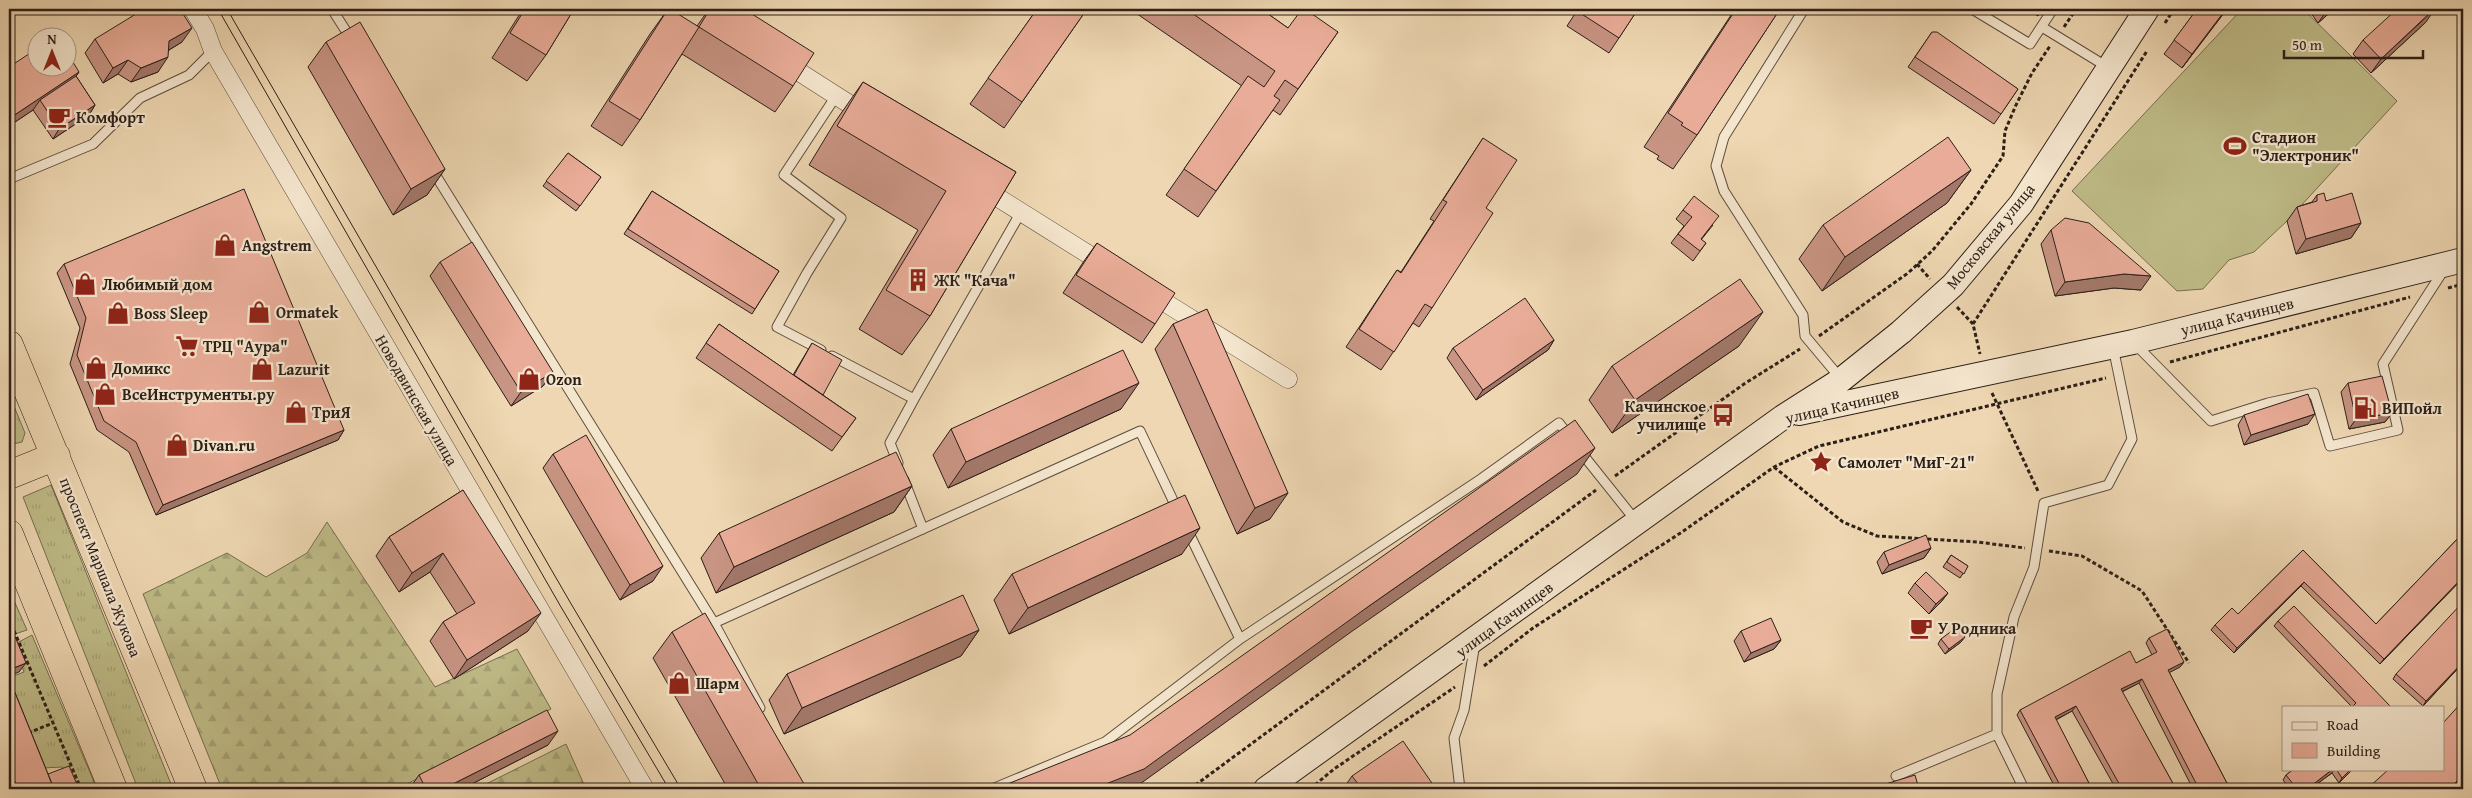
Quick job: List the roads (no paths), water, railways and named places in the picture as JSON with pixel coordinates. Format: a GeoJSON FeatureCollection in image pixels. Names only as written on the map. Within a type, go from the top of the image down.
{"type":"FeatureCollection","features":[{"type":"Feature","properties":{"kind":"highway","name":"проспект Маршала Жукова"},"geometry":{"type":"LineString","coordinates":[[9,345],[193,789]]}},
{"type":"Feature","properties":{"kind":"highway"},"geometry":{"type":"LineString","coordinates":[[9,474],[56,456]]}},
{"type":"Feature","properties":{"kind":"highway"},"geometry":{"type":"LineString","coordinates":[[9,534],[21,576],[114,789]]}},
{"type":"Feature","properties":{"kind":"main road","name":"Московская улица"},"geometry":{"type":"LineString","coordinates":[[1783,417],[1841,380],[1901,332],[1953,285],[2020,204],[2147,9]]}},
{"type":"Feature","properties":{"kind":"main road","name":"улица Качинцев"},"geometry":{"type":"LineString","coordinates":[[1266,789],[1783,417],[2123,344],[2455,262]]}},
{"type":"Feature","properties":{"kind":"street","name":"Новодвинская улица"},"geometry":{"type":"LineString","coordinates":[[193,9],[205,30],[213,51],[645,789]]}},
{"type":"Feature","properties":{"kind":"street"},"geometry":{"type":"LineString","coordinates":[[769,53],[886,127]]}},
{"type":"Feature","properties":{"kind":"street"},"geometry":{"type":"LineString","coordinates":[[971,180],[1121,275]]}},
{"type":"Feature","properties":{"kind":"street"},"geometry":{"type":"LineString","coordinates":[[1138,285],[1288,379]]}},
{"type":"Feature","properties":{"kind":"lane"},"geometry":{"type":"LineString","coordinates":[[332,9],[359,51]]}},
{"type":"Feature","properties":{"kind":"lane"},"geometry":{"type":"LineString","coordinates":[[1804,9],[1724,137],[1716,166],[1724,191],[1803,315],[1805,336],[1841,380]]}},
{"type":"Feature","properties":{"kind":"lane"},"geometry":{"type":"LineString","coordinates":[[1972,9],[2030,44],[2054,9]]}},
{"type":"Feature","properties":{"kind":"lane"},"geometry":{"type":"LineString","coordinates":[[2042,27],[2109,68]]}},
{"type":"Feature","properties":{"kind":"lane"},"geometry":{"type":"LineString","coordinates":[[9,179],[93,144],[140,98],[189,75],[213,51]]}},
{"type":"Feature","properties":{"kind":"lane"},"geometry":{"type":"LineString","coordinates":[[836,96],[784,175],[841,218],[777,327],[914,399]]}},
{"type":"Feature","properties":{"kind":"lane"},"geometry":{"type":"LineString","coordinates":[[426,160],[714,623],[766,719]]}},
{"type":"Feature","properties":{"kind":"lane"},"geometry":{"type":"LineString","coordinates":[[923,529],[890,443],[1022,212]]}},
{"type":"Feature","properties":{"kind":"lane"},"geometry":{"type":"LineString","coordinates":[[2123,344],[2210,421],[2268,403],[2314,393],[2330,446],[2398,430],[2383,364],[2455,262]]}},
{"type":"Feature","properties":{"kind":"lane"},"geometry":{"type":"LineString","coordinates":[[2024,789],[1997,734],[1999,684],[2014,617],[2034,567],[2044,503],[2108,486],[2132,439],[2123,344]]}},
{"type":"Feature","properties":{"kind":"lane"},"geometry":{"type":"LineString","coordinates":[[992,789],[1105,742],[1240,639],[1481,479],[1559,423],[1604,483],[1637,522]]}},
{"type":"Feature","properties":{"kind":"lane"},"geometry":{"type":"LineString","coordinates":[[714,623],[1140,431],[1240,639]]}},
{"type":"Feature","properties":{"kind":"lane"},"geometry":{"type":"LineString","coordinates":[[1460,789],[1454,738],[1464,710],[1476,639]]}},
{"type":"Feature","properties":{"kind":"lane"},"geometry":{"type":"LineString","coordinates":[[1896,776],[1997,734]]}},
{"type":"Feature","properties":{"kind":"tram line"},"geometry":{"type":"LineString","coordinates":[[218,9],[561,607],[669,789]]}},
{"type":"Feature","properties":{"kind":"tram line"},"geometry":{"type":"LineString","coordinates":[[227,9],[570,602],[681,789]]}},
{"type":"Feature","properties":{"kind":"place","name":"Комфорт"},"geometry":{"type":"Point","coordinates":[59,117]}},
{"type":"Feature","properties":{"kind":"place","name":"Стадион \"Электроник\""},"geometry":{"type":"Point","coordinates":[2235,146]}},
{"type":"Feature","properties":{"kind":"place","name":"Angstrem"},"geometry":{"type":"Point","coordinates":[225,245]}},
{"type":"Feature","properties":{"kind":"place","name":"ЖК \"Кача\""},"geometry":{"type":"Point","coordinates":[918,280]}},
{"type":"Feature","properties":{"kind":"place","name":"Любимый дом"},"geometry":{"type":"Point","coordinates":[85,284]}},
{"type":"Feature","properties":{"kind":"place","name":"Ormatek"},"geometry":{"type":"Point","coordinates":[259,312]}},
{"type":"Feature","properties":{"kind":"place","name":"Boss Sleep"},"geometry":{"type":"Point","coordinates":[118,313]}},
{"type":"Feature","properties":{"kind":"place","name":"ТРЦ \"Аура\""},"geometry":{"type":"Point","coordinates":[187,346]}},
{"type":"Feature","properties":{"kind":"place","name":"Домикс"},"geometry":{"type":"Point","coordinates":[96,368]}},
{"type":"Feature","properties":{"kind":"place","name":"Lazurit"},"geometry":{"type":"Point","coordinates":[262,369]}},
{"type":"Feature","properties":{"kind":"place","name":"Ozon"},"geometry":{"type":"Point","coordinates":[529,379]}},
{"type":"Feature","properties":{"kind":"place","name":"ВсеИнструменты.ру"},"geometry":{"type":"Point","coordinates":[105,394]}},
{"type":"Feature","properties":{"kind":"place","name":"ВИПойл"},"geometry":{"type":"Point","coordinates":[2365,408]}},
{"type":"Feature","properties":{"kind":"place","name":"ТриЯ"},"geometry":{"type":"Point","coordinates":[296,412]}},
{"type":"Feature","properties":{"kind":"place","name":"Качинское училище"},"geometry":{"type":"Point","coordinates":[1723,415]}},
{"type":"Feature","properties":{"kind":"place","name":"Divan.ru"},"geometry":{"type":"Point","coordinates":[177,445]}},
{"type":"Feature","properties":{"kind":"place","name":"Самолет \"МиГ-21\""},"geometry":{"type":"Point","coordinates":[1821,462]}},
{"type":"Feature","properties":{"kind":"place","name":"У Родника"},"geometry":{"type":"Point","coordinates":[1921,628]}},
{"type":"Feature","properties":{"kind":"place","name":"Шарм"},"geometry":{"type":"Point","coordinates":[679,683]}}]}
